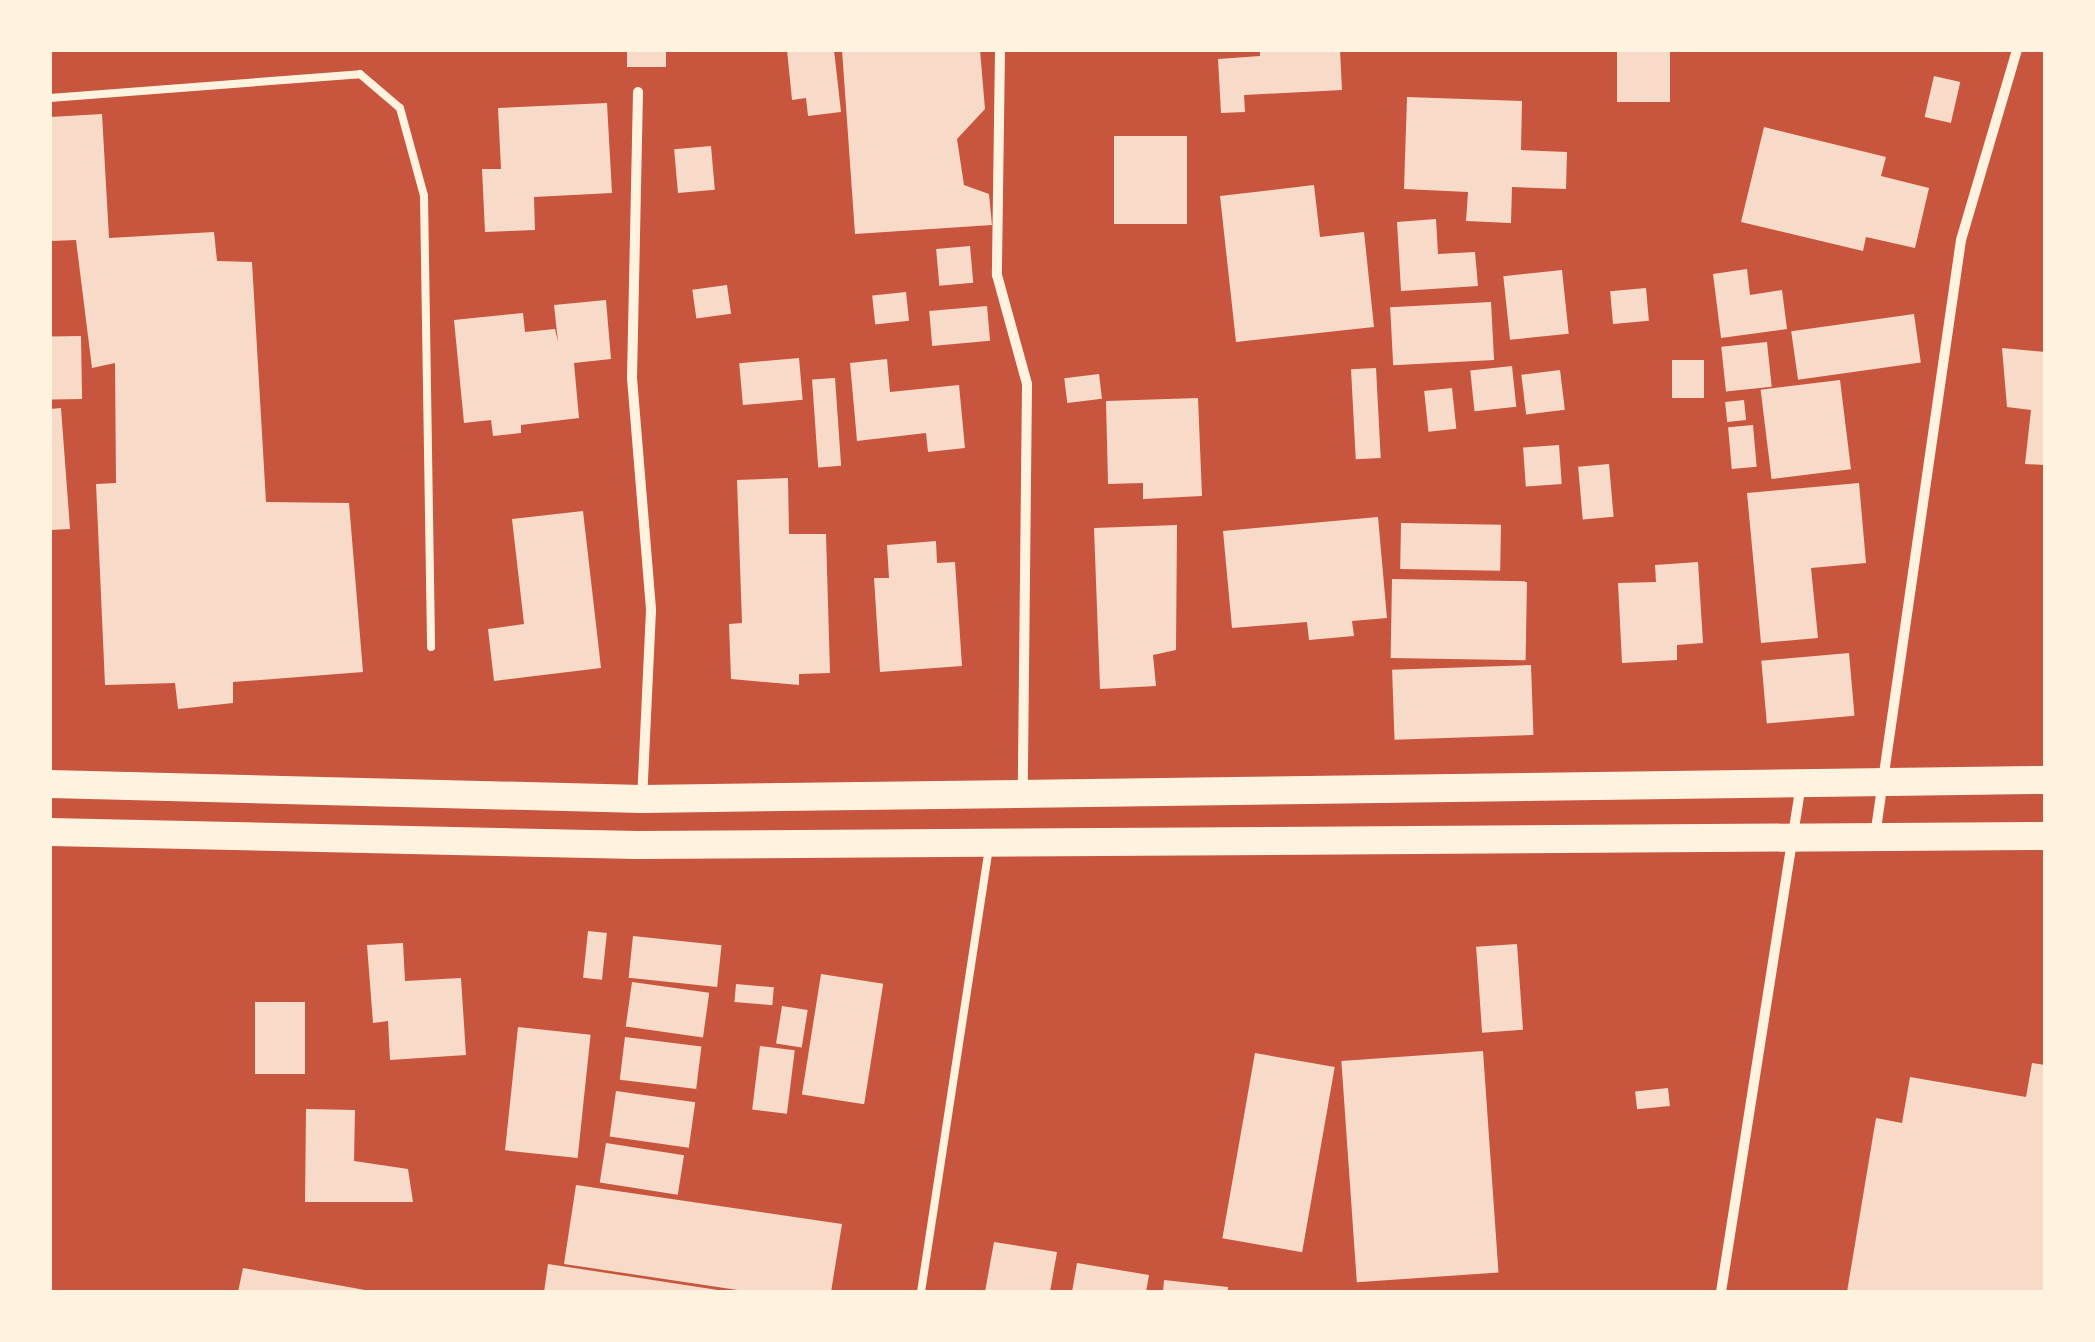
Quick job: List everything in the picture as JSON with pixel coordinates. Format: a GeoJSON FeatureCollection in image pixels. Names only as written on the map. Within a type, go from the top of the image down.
{"type":"FeatureCollection","features":[{"type":"Feature","properties":{"kind":"highway"},"geometry":{"type":"LineString","coordinates":[[50,784],[642,799],[2045,780]]}},
{"type":"Feature","properties":{"kind":"highway"},"geometry":{"type":"LineString","coordinates":[[50,832],[637,846],[2045,836]]}},
{"type":"Feature","properties":{"kind":"street"},"geometry":{"type":"LineString","coordinates":[[1000,50],[997,276],[1027,384],[1024,796]]}},
{"type":"Feature","properties":{"kind":"street"},"geometry":{"type":"LineString","coordinates":[[1875,837],[1962,240],[2017,50]]}},
{"type":"Feature","properties":{"kind":"street"},"geometry":{"type":"LineString","coordinates":[[638,92],[632,378],[652,648],[642,799]]}},
{"type":"Feature","properties":{"kind":"street"},"geometry":{"type":"LineString","coordinates":[[1720,1292],[1801,782]]}},
{"type":"Feature","properties":{"kind":"lane"},"geometry":{"type":"LineString","coordinates":[[50,98],[360,74],[400,108],[424,196],[431,647]]}},
{"type":"Feature","properties":{"kind":"lane"},"geometry":{"type":"LineString","coordinates":[[921,1292],[990,841]]}},
{"type":"Feature","properties":{"kind":"building"},"geometry":{"type":"Polygon","coordinates":[[[627,50],[666,50],[666,67],[627,67],[627,50]]]}},
{"type":"Feature","properties":{"kind":"building"},"geometry":{"type":"Polygon","coordinates":[[[787,50],[834,50],[841,112],[808,116],[806,98],[792,100],[787,50]]]}},
{"type":"Feature","properties":{"kind":"building"},"geometry":{"type":"Polygon","coordinates":[[[842,50],[980,50],[985,109],[957,139],[964,185],[989,194],[992,225],[855,234],[842,50]]]}},
{"type":"Feature","properties":{"kind":"building"},"geometry":{"type":"Polygon","coordinates":[[[1260,50],[1340,50],[1342,90],[1244,95],[1245,112],[1221,113],[1218,59],[1260,56],[1260,50]]]}},
{"type":"Feature","properties":{"kind":"building"},"geometry":{"type":"Polygon","coordinates":[[[1617,50],[1670,50],[1670,102],[1617,102],[1617,50]]]}},
{"type":"Feature","properties":{"kind":"building"},"geometry":{"type":"Polygon","coordinates":[[[1934,76],[1960,82],[1951,123],[1925,117],[1934,76]]]}},
{"type":"Feature","properties":{"kind":"building"},"geometry":{"type":"Polygon","coordinates":[[[1407,97],[1522,101],[1521,150],[1567,152],[1566,189],[1512,187],[1511,223],[1466,221],[1468,192],[1404,189],[1407,97]]]}},
{"type":"Feature","properties":{"kind":"building"},"geometry":{"type":"Polygon","coordinates":[[[607,103],[612,193],[534,197],[535,230],[485,232],[482,169],[501,169],[498,108],[607,103]]]}},
{"type":"Feature","properties":{"kind":"building"},"geometry":{"type":"Polygon","coordinates":[[[102,114],[109,238],[214,232],[217,261],[252,262],[266,502],[349,503],[363,672],[233,682],[233,703],[178,709],[175,683],[105,685],[96,484],[116,483],[115,363],[92,368],[76,240],[50,241],[50,117],[102,114]]]}},
{"type":"Feature","properties":{"kind":"building"},"geometry":{"type":"Polygon","coordinates":[[[1764,127],[1886,157],[1881,176],[1929,188],[1915,248],[1866,237],[1863,251],[1741,222],[1764,127]]]}},
{"type":"Feature","properties":{"kind":"building"},"geometry":{"type":"Polygon","coordinates":[[[1114,136],[1187,136],[1187,224],[1114,224],[1114,136]]]}},
{"type":"Feature","properties":{"kind":"building"},"geometry":{"type":"Polygon","coordinates":[[[711,146],[715,190],[678,193],[674,149],[711,146]]]}},
{"type":"Feature","properties":{"kind":"building"},"geometry":{"type":"Polygon","coordinates":[[[1314,185],[1320,237],[1364,232],[1374,327],[1236,342],[1220,196],[1314,185]]]}},
{"type":"Feature","properties":{"kind":"building"},"geometry":{"type":"Polygon","coordinates":[[[1436,219],[1438,254],[1475,252],[1478,286],[1401,291],[1397,222],[1436,219]]]}},
{"type":"Feature","properties":{"kind":"building"},"geometry":{"type":"Polygon","coordinates":[[[970,246],[973,283],[939,286],[936,249],[970,246]]]}},
{"type":"Feature","properties":{"kind":"building"},"geometry":{"type":"Polygon","coordinates":[[[1747,269],[1750,295],[1782,290],[1787,329],[1721,338],[1713,274],[1747,269]]]}},
{"type":"Feature","properties":{"kind":"building"},"geometry":{"type":"Polygon","coordinates":[[[1562,270],[1569,334],[1510,340],[1503,276],[1562,270]]]}},
{"type":"Feature","properties":{"kind":"building"},"geometry":{"type":"Polygon","coordinates":[[[727,285],[731,314],[696,319],[692,290],[727,285]]]}},
{"type":"Feature","properties":{"kind":"building"},"geometry":{"type":"Polygon","coordinates":[[[1646,288],[1649,321],[1613,324],[1610,291],[1646,288]]]}},
{"type":"Feature","properties":{"kind":"building"},"geometry":{"type":"Polygon","coordinates":[[[906,292],[909,321],[875,324],[872,296],[906,292]]]}},
{"type":"Feature","properties":{"kind":"building"},"geometry":{"type":"Polygon","coordinates":[[[606,300],[611,359],[574,363],[579,418],[521,425],[521,433],[493,436],[491,420],[464,423],[454,320],[523,313],[525,332],[555,329],[558,342],[554,305],[606,300]]]}},
{"type":"Feature","properties":{"kind":"building"},"geometry":{"type":"Polygon","coordinates":[[[1491,302],[1494,360],[1393,365],[1390,307],[1491,302]]]}},
{"type":"Feature","properties":{"kind":"building"},"geometry":{"type":"Polygon","coordinates":[[[987,306],[990,341],[932,346],[929,311],[987,306]]]}},
{"type":"Feature","properties":{"kind":"building"},"geometry":{"type":"Polygon","coordinates":[[[1914,314],[1921,363],[1798,380],[1791,331],[1914,314]]]}},
{"type":"Feature","properties":{"kind":"building"},"geometry":{"type":"Polygon","coordinates":[[[81,336],[82,399],[51,400],[50,337],[81,336]]]}},
{"type":"Feature","properties":{"kind":"building"},"geometry":{"type":"Polygon","coordinates":[[[1767,342],[1772,387],[1726,392],[1721,347],[1767,342]]]}},
{"type":"Feature","properties":{"kind":"building"},"geometry":{"type":"Polygon","coordinates":[[[2002,348],[2045,352],[2045,465],[2025,464],[2031,410],[2007,407],[2002,348]]]}},
{"type":"Feature","properties":{"kind":"building"},"geometry":{"type":"Polygon","coordinates":[[[799,358],[803,400],[743,405],[739,363],[799,358]]]}},
{"type":"Feature","properties":{"kind":"building"},"geometry":{"type":"Polygon","coordinates":[[[887,359],[890,392],[959,385],[965,448],[928,452],[926,433],[857,441],[850,363],[887,359]]]}},
{"type":"Feature","properties":{"kind":"building"},"geometry":{"type":"Polygon","coordinates":[[[1672,360],[1704,360],[1704,398],[1672,398],[1672,360]]]}},
{"type":"Feature","properties":{"kind":"building"},"geometry":{"type":"Polygon","coordinates":[[[1512,366],[1516,407],[1475,411],[1470,370],[1512,366]]]}},
{"type":"Feature","properties":{"kind":"building"},"geometry":{"type":"Polygon","coordinates":[[[1376,368],[1381,458],[1356,459],[1351,369],[1376,368]]]}},
{"type":"Feature","properties":{"kind":"building"},"geometry":{"type":"Polygon","coordinates":[[[1560,370],[1565,410],[1526,414],[1521,375],[1560,370]]]}},
{"type":"Feature","properties":{"kind":"building"},"geometry":{"type":"Polygon","coordinates":[[[1099,374],[1102,399],[1067,403],[1064,378],[1099,374]]]}},
{"type":"Feature","properties":{"kind":"building"},"geometry":{"type":"Polygon","coordinates":[[[835,378],[841,466],[818,467],[812,380],[835,378]]]}},
{"type":"Feature","properties":{"kind":"building"},"geometry":{"type":"Polygon","coordinates":[[[1840,380],[1851,469],[1772,479],[1761,390],[1840,380]]]}},
{"type":"Feature","properties":{"kind":"building"},"geometry":{"type":"Polygon","coordinates":[[[1452,388],[1456,429],[1428,432],[1424,391],[1452,388]]]}},
{"type":"Feature","properties":{"kind":"building"},"geometry":{"type":"Polygon","coordinates":[[[1198,398],[1202,496],[1143,499],[1143,483],[1108,484],[1106,401],[1198,398]]]}},
{"type":"Feature","properties":{"kind":"building"},"geometry":{"type":"Polygon","coordinates":[[[1744,400],[1746,420],[1727,422],[1725,402],[1744,400]]]}},
{"type":"Feature","properties":{"kind":"building"},"geometry":{"type":"Polygon","coordinates":[[[61,408],[70,529],[50,530],[50,409],[61,408]]]}},
{"type":"Feature","properties":{"kind":"building"},"geometry":{"type":"Polygon","coordinates":[[[1753,425],[1757,467],[1732,469],[1728,427],[1753,425]]]}},
{"type":"Feature","properties":{"kind":"building"},"geometry":{"type":"Polygon","coordinates":[[[1559,445],[1562,484],[1526,486],[1523,448],[1559,445]]]}},
{"type":"Feature","properties":{"kind":"building"},"geometry":{"type":"Polygon","coordinates":[[[1609,464],[1614,517],[1583,520],[1578,467],[1609,464]]]}},
{"type":"Feature","properties":{"kind":"building"},"geometry":{"type":"Polygon","coordinates":[[[788,478],[789,534],[826,534],[830,673],[799,674],[799,685],[731,679],[729,624],[742,623],[737,480],[788,478]]]}},
{"type":"Feature","properties":{"kind":"building"},"geometry":{"type":"Polygon","coordinates":[[[1859,483],[1866,563],[1811,568],[1818,638],[1761,643],[1747,493],[1859,483]]]}},
{"type":"Feature","properties":{"kind":"building"},"geometry":{"type":"Polygon","coordinates":[[[583,511],[601,668],[494,681],[488,629],[524,624],[512,519],[583,511]]]}},
{"type":"Feature","properties":{"kind":"building"},"geometry":{"type":"Polygon","coordinates":[[[1378,517],[1387,618],[1352,621],[1354,636],[1309,640],[1307,622],[1232,628],[1223,531],[1378,517]]]}},
{"type":"Feature","properties":{"kind":"building"},"geometry":{"type":"Polygon","coordinates":[[[1401,523],[1501,525],[1500,571],[1400,569],[1401,523]]]}},
{"type":"Feature","properties":{"kind":"building"},"geometry":{"type":"Polygon","coordinates":[[[1177,525],[1176,650],[1153,655],[1156,686],[1100,689],[1094,528],[1177,525]]]}},
{"type":"Feature","properties":{"kind":"building"},"geometry":{"type":"Polygon","coordinates":[[[936,541],[937,563],[955,562],[962,666],[880,672],[874,578],[889,578],[887,545],[936,541]]]}},
{"type":"Feature","properties":{"kind":"building"},"geometry":{"type":"Polygon","coordinates":[[[1698,562],[1703,643],[1677,645],[1677,660],[1622,663],[1618,583],[1656,582],[1655,565],[1698,562]]]}},
{"type":"Feature","properties":{"kind":"building"},"geometry":{"type":"Polygon","coordinates":[[[1392,579],[1527,581],[1526,660],[1391,658],[1392,579]]]}},
{"type":"Feature","properties":{"kind":"building"},"geometry":{"type":"Polygon","coordinates":[[[1849,653],[1854,716],[1767,723],[1761,661],[1849,653]]]}},
{"type":"Feature","properties":{"kind":"building"},"geometry":{"type":"Polygon","coordinates":[[[1531,665],[1533,735],[1395,740],[1392,670],[1531,665]]]}},
{"type":"Feature","properties":{"kind":"building"},"geometry":{"type":"Polygon","coordinates":[[[588,931],[607,933],[602,980],[583,978],[588,931]]]}},
{"type":"Feature","properties":{"kind":"building"},"geometry":{"type":"Polygon","coordinates":[[[633,936],[722,945],[717,987],[629,978],[633,936]]]}},
{"type":"Feature","properties":{"kind":"building"},"geometry":{"type":"Polygon","coordinates":[[[403,943],[405,981],[461,978],[466,1055],[390,1060],[388,1021],[373,1023],[367,945],[403,943]]]}},
{"type":"Feature","properties":{"kind":"building"},"geometry":{"type":"Polygon","coordinates":[[[1517,944],[1523,1030],[1482,1033],[1476,947],[1517,944]]]}},
{"type":"Feature","properties":{"kind":"building"},"geometry":{"type":"Polygon","coordinates":[[[821,974],[883,984],[864,1104],[802,1094],[821,974]]]}},
{"type":"Feature","properties":{"kind":"building"},"geometry":{"type":"Polygon","coordinates":[[[632,982],[709,993],[703,1037],[626,1027],[632,982]]]}},
{"type":"Feature","properties":{"kind":"building"},"geometry":{"type":"Polygon","coordinates":[[[736,984],[774,987],[772,1005],[734,1002],[736,984]]]}},
{"type":"Feature","properties":{"kind":"building"},"geometry":{"type":"Polygon","coordinates":[[[255,1002],[305,1002],[305,1074],[255,1074],[255,1002]]]}},
{"type":"Feature","properties":{"kind":"building"},"geometry":{"type":"Polygon","coordinates":[[[782,1006],[808,1010],[802,1048],[776,1044],[782,1006]]]}},
{"type":"Feature","properties":{"kind":"building"},"geometry":{"type":"Polygon","coordinates":[[[518,1027],[591,1035],[578,1158],[505,1150],[518,1027]]]}},
{"type":"Feature","properties":{"kind":"building"},"geometry":{"type":"Polygon","coordinates":[[[625,1037],[701,1046],[696,1089],[620,1080],[625,1037]]]}},
{"type":"Feature","properties":{"kind":"building"},"geometry":{"type":"Polygon","coordinates":[[[760,1046],[795,1050],[787,1114],[752,1110],[760,1046]]]}},
{"type":"Feature","properties":{"kind":"building"},"geometry":{"type":"Polygon","coordinates":[[[1483,1051],[1498,1272],[1357,1282],[1341,1061],[1483,1051]]]}},
{"type":"Feature","properties":{"kind":"building"},"geometry":{"type":"Polygon","coordinates":[[[1255,1053],[1335,1067],[1302,1252],[1222,1238],[1255,1053]]]}},
{"type":"Feature","properties":{"kind":"building"},"geometry":{"type":"Polygon","coordinates":[[[2032,1063],[2045,1065],[2045,1292],[1847,1292],[1876,1118],[1902,1123],[1910,1077],[2026,1097],[2032,1063]]]}},
{"type":"Feature","properties":{"kind":"building"},"geometry":{"type":"Polygon","coordinates":[[[1668,1088],[1670,1106],[1637,1109],[1635,1091],[1668,1088]]]}},
{"type":"Feature","properties":{"kind":"building"},"geometry":{"type":"Polygon","coordinates":[[[616,1091],[695,1102],[689,1148],[610,1137],[616,1091]]]}},
{"type":"Feature","properties":{"kind":"building"},"geometry":{"type":"Polygon","coordinates":[[[306,1109],[355,1110],[354,1161],[408,1169],[413,1202],[305,1202],[306,1109]]]}},
{"type":"Feature","properties":{"kind":"building"},"geometry":{"type":"Polygon","coordinates":[[[606,1143],[684,1155],[678,1195],[600,1183],[606,1143]]]}},
{"type":"Feature","properties":{"kind":"building"},"geometry":{"type":"Polygon","coordinates":[[[576,1185],[842,1224],[831,1292],[751,1292],[564,1264],[576,1185]]]}},
{"type":"Feature","properties":{"kind":"building"},"geometry":{"type":"Polygon","coordinates":[[[994,1242],[1057,1252],[1050,1292],[985,1292],[994,1242]]]}},
{"type":"Feature","properties":{"kind":"building"},"geometry":{"type":"Polygon","coordinates":[[[1077,1263],[1149,1275],[1146,1292],[1072,1292],[1077,1263]]]}},
{"type":"Feature","properties":{"kind":"building"},"geometry":{"type":"Polygon","coordinates":[[[548,1264],[718,1290],[718,1292],[544,1292],[548,1264]]]}},
{"type":"Feature","properties":{"kind":"building"},"geometry":{"type":"Polygon","coordinates":[[[243,1268],[365,1290],[365,1292],[238,1292],[243,1268]]]}},
{"type":"Feature","properties":{"kind":"building"},"geometry":{"type":"Polygon","coordinates":[[[1164,1280],[1228,1287],[1228,1292],[1163,1292],[1164,1280]]]}}]}
